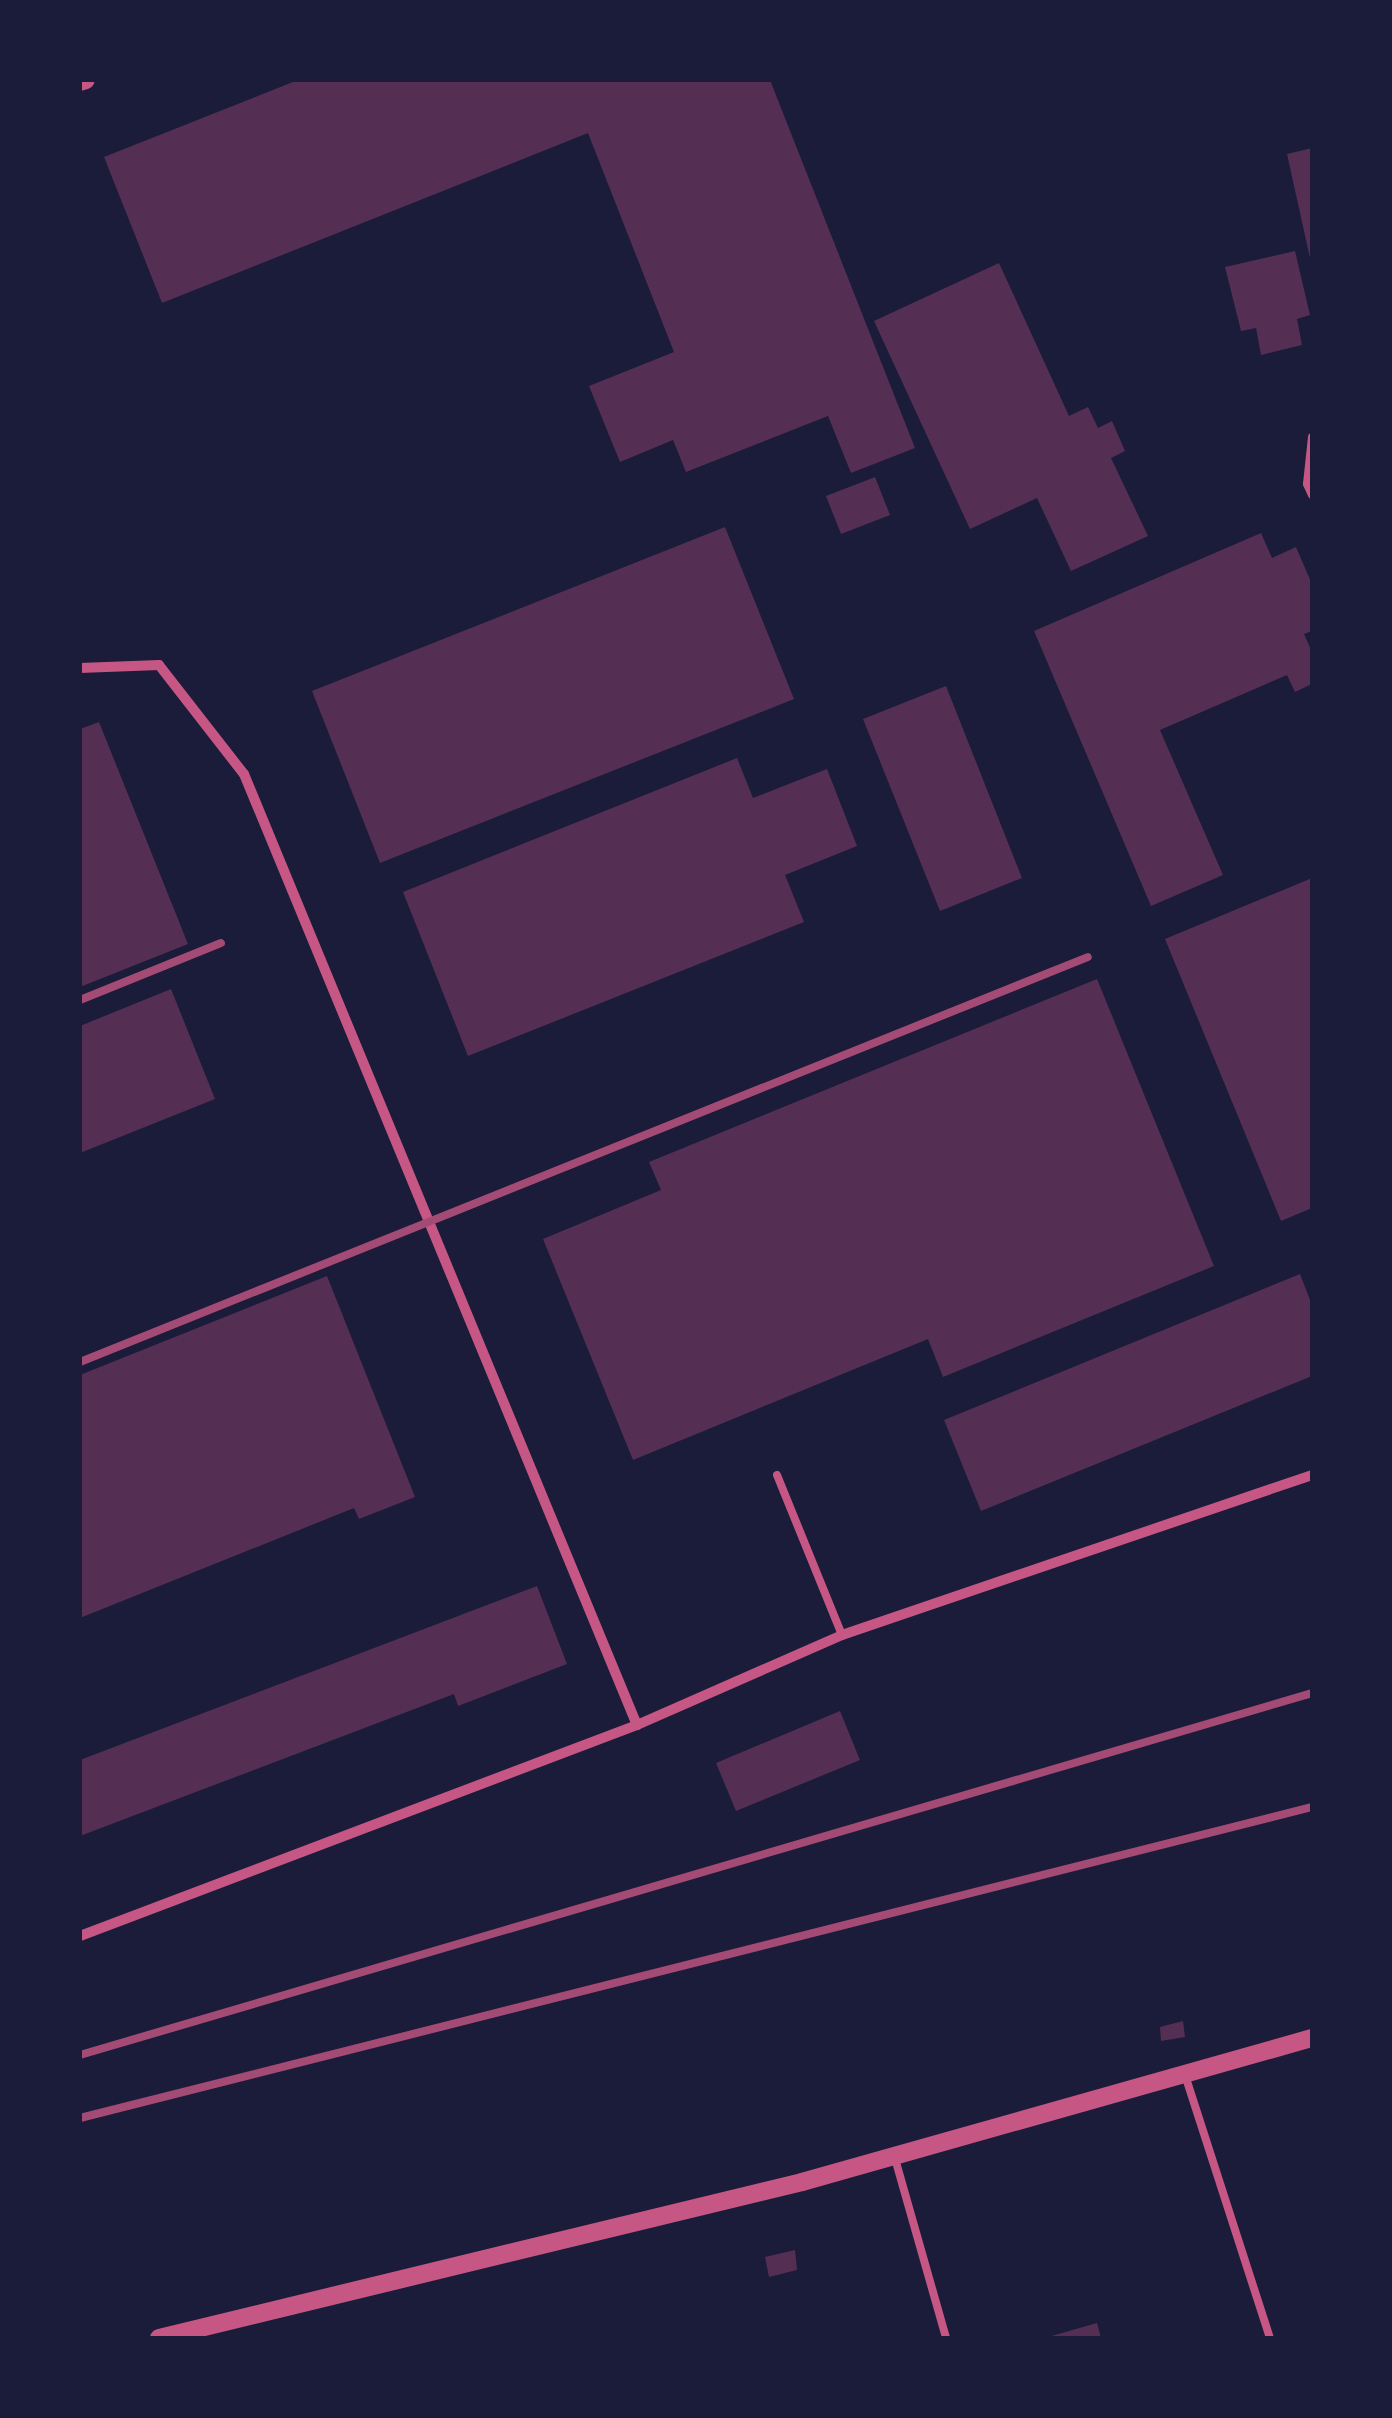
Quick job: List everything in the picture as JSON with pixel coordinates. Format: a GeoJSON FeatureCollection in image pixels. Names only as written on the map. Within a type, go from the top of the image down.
{"type":"FeatureCollection","features":[{"type":"Feature","properties":{"kind":"street"},"geometry":{"type":"LineString","coordinates":[[80,668],[159,665],[244,774],[637,1724]]}},
{"type":"Feature","properties":{"kind":"street"},"geometry":{"type":"LineString","coordinates":[[80,1936],[637,1724],[842,1635],[1312,1475]]}},
{"type":"Feature","properties":{"kind":"street"},"geometry":{"type":"LineString","coordinates":[[159,2338],[214,2332],[783,2187],[1312,2038]]}},
{"type":"Feature","properties":{"kind":"lane"},"geometry":{"type":"LineString","coordinates":[[1312,437],[1307,484],[1312,495]]}},
{"type":"Feature","properties":{"kind":"lane"},"geometry":{"type":"LineString","coordinates":[[778,1476],[842,1635]]}},
{"type":"Feature","properties":{"kind":"lane"},"geometry":{"type":"LineString","coordinates":[[1184,2071],[1270,2338]]}},
{"type":"Feature","properties":{"kind":"lane"},"geometry":{"type":"LineString","coordinates":[[894,2156],[946,2338]]}},
{"type":"Feature","properties":{"kind":"building"},"geometry":{"type":"Polygon","coordinates":[[[298,80],[770,80],[915,448],[851,473],[828,416],[686,472],[673,440],[620,462],[589,386],[674,352],[588,133],[162,303],[104,157],[298,80]]]}},
{"type":"Feature","properties":{"kind":"building"},"geometry":{"type":"Polygon","coordinates":[[[1312,148],[1312,258],[1310,258],[1287,154],[1312,148]]]}},
{"type":"Feature","properties":{"kind":"building"},"geometry":{"type":"Polygon","coordinates":[[[1295,251],[1310,315],[1297,319],[1302,345],[1261,355],[1256,328],[1241,331],[1225,267],[1295,251]]]}},
{"type":"Feature","properties":{"kind":"building"},"geometry":{"type":"Polygon","coordinates":[[[999,263],[1069,416],[1088,407],[1098,428],[1112,421],[1125,451],[1111,458],[1148,536],[1071,571],[1037,498],[970,529],[874,321],[999,263]]]}},
{"type":"Feature","properties":{"kind":"building"},"geometry":{"type":"Polygon","coordinates":[[[875,477],[890,515],[841,534],[826,496],[875,477]]]}},
{"type":"Feature","properties":{"kind":"building"},"geometry":{"type":"Polygon","coordinates":[[[725,527],[794,699],[380,863],[312,691],[725,527]]]}},
{"type":"Feature","properties":{"kind":"building"},"geometry":{"type":"Polygon","coordinates":[[[1261,533],[1272,558],[1296,547],[1312,584],[1312,631],[1304,634],[1312,652],[1312,684],[1295,692],[1287,675],[1160,730],[1223,875],[1151,906],[1034,631],[1261,533]]]}},
{"type":"Feature","properties":{"kind":"building"},"geometry":{"type":"Polygon","coordinates":[[[946,686],[1022,878],[940,911],[863,719],[946,686]]]}},
{"type":"Feature","properties":{"kind":"building"},"geometry":{"type":"Polygon","coordinates":[[[99,722],[188,944],[80,987],[80,729],[99,722]]]}},
{"type":"Feature","properties":{"kind":"building"},"geometry":{"type":"Polygon","coordinates":[[[737,758],[753,798],[827,769],[857,846],[785,875],[804,922],[468,1056],[403,892],[737,758]]]}},
{"type":"Feature","properties":{"kind":"building"},"geometry":{"type":"Polygon","coordinates":[[[1312,878],[1312,1208],[1281,1221],[1165,939],[1312,878]]]}},
{"type":"Feature","properties":{"kind":"building"},"geometry":{"type":"Polygon","coordinates":[[[1097,979],[1214,1266],[943,1377],[928,1339],[633,1460],[543,1239],[661,1190],[649,1162],[1097,979]]]}},
{"type":"Feature","properties":{"kind":"building"},"geometry":{"type":"Polygon","coordinates":[[[171,989],[215,1099],[80,1153],[80,1026],[171,989]]]}},
{"type":"Feature","properties":{"kind":"building"},"geometry":{"type":"Polygon","coordinates":[[[1300,1274],[1312,1305],[1312,1376],[981,1511],[944,1420],[1300,1274]]]}},
{"type":"Feature","properties":{"kind":"building"},"geometry":{"type":"Polygon","coordinates":[[[327,1276],[415,1497],[359,1519],[354,1508],[80,1618],[80,1375],[327,1276]]]}},
{"type":"Feature","properties":{"kind":"building"},"geometry":{"type":"Polygon","coordinates":[[[537,1586],[567,1664],[458,1706],[454,1694],[80,1836],[80,1760],[537,1586]]]}},
{"type":"Feature","properties":{"kind":"building"},"geometry":{"type":"Polygon","coordinates":[[[840,1711],[860,1760],[736,1811],[716,1763],[840,1711]]]}},
{"type":"Feature","properties":{"kind":"building"},"geometry":{"type":"Polygon","coordinates":[[[1183,2021],[1185,2037],[1161,2041],[1160,2027],[1183,2021]]]}},
{"type":"Feature","properties":{"kind":"building"},"geometry":{"type":"Polygon","coordinates":[[[795,2250],[797,2270],[769,2277],[765,2257],[795,2250]]]}},
{"type":"Feature","properties":{"kind":"building"},"geometry":{"type":"Polygon","coordinates":[[[1097,2323],[1101,2338],[1048,2338],[1048,2337],[1097,2323]]]}},
{"type":"Feature","properties":{"kind":"railway"},"geometry":{"type":"LineString","coordinates":[[80,1000],[221,943]]}},
{"type":"Feature","properties":{"kind":"railway"},"geometry":{"type":"LineString","coordinates":[[80,1362],[1088,957]]}},
{"type":"Feature","properties":{"kind":"railway"},"geometry":{"type":"LineString","coordinates":[[80,2055],[1312,1693]]}},
{"type":"Feature","properties":{"kind":"railway"},"geometry":{"type":"LineString","coordinates":[[80,2118],[1312,1807]]}}]}
